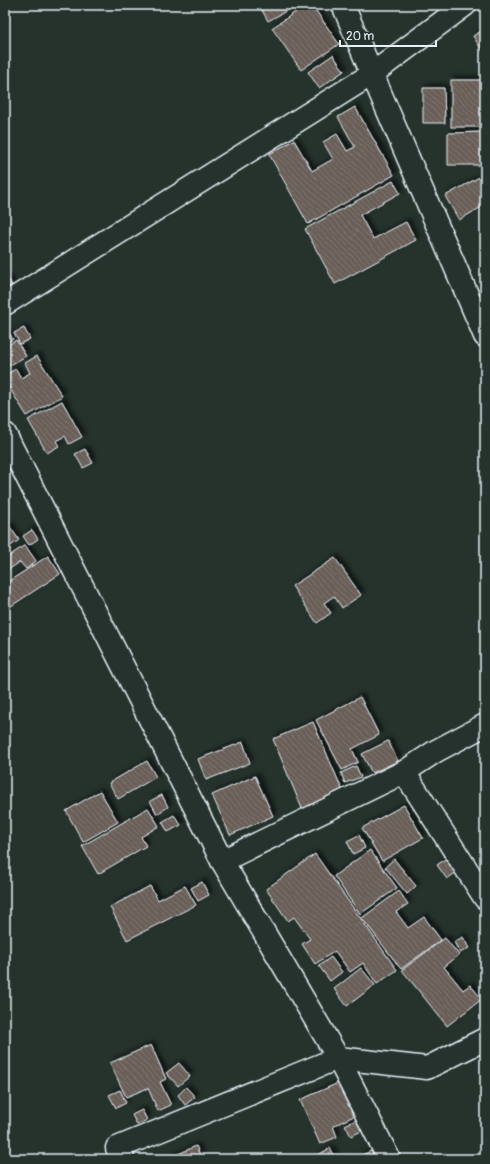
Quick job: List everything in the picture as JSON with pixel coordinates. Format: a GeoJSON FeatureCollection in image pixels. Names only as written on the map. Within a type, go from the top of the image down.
{"type":"FeatureCollection","features":[{"type":"Feature","properties":{"kind":"street"},"geometry":{"type":"LineString","coordinates":[[343,5],[485,336]]}},
{"type":"Feature","properties":{"kind":"street"},"geometry":{"type":"LineString","coordinates":[[5,304],[372,74],[465,5]]}},
{"type":"Feature","properties":{"kind":"street"},"geometry":{"type":"LineString","coordinates":[[5,434],[222,861],[338,1058],[389,1159]]}},
{"type":"Feature","properties":{"kind":"street"},"geometry":{"type":"LineString","coordinates":[[222,861],[404,772],[436,751],[485,725]]}},
{"type":"Feature","properties":{"kind":"street"},"geometry":{"type":"LineString","coordinates":[[404,772],[485,898]]}},
{"type":"Feature","properties":{"kind":"street"},"geometry":{"type":"LineString","coordinates":[[123,1159],[117,1148],[338,1058],[427,1068],[485,1039]]}},
{"type":"Feature","properties":{"kind":"building"},"geometry":{"type":"Polygon","coordinates":[[[259,5],[297,5],[268,21],[259,5]]]}},
{"type":"Feature","properties":{"kind":"building"},"geometry":{"type":"Polygon","coordinates":[[[306,5],[312,5],[339,44],[301,70],[272,28],[306,5]]]}},
{"type":"Feature","properties":{"kind":"building"},"geometry":{"type":"Polygon","coordinates":[[[485,29],[485,55],[473,36],[485,29]]]}},
{"type":"Feature","properties":{"kind":"building"},"geometry":{"type":"Polygon","coordinates":[[[333,55],[344,71],[319,88],[308,72],[333,55]]]}},
{"type":"Feature","properties":{"kind":"building"},"geometry":{"type":"Polygon","coordinates":[[[451,80],[485,80],[485,127],[451,127],[451,80]]]}},
{"type":"Feature","properties":{"kind":"building"},"geometry":{"type":"Polygon","coordinates":[[[423,88],[444,88],[445,123],[423,123],[423,88]]]}},
{"type":"Feature","properties":{"kind":"building"},"geometry":{"type":"Polygon","coordinates":[[[355,107],[394,175],[308,224],[269,154],[294,140],[312,171],[333,159],[323,142],[337,134],[347,151],[355,147],[338,117],[355,107]]]}},
{"type":"Feature","properties":{"kind":"building"},"geometry":{"type":"Polygon","coordinates":[[[485,132],[485,165],[448,165],[448,133],[485,132]]]}},
{"type":"Feature","properties":{"kind":"building"},"geometry":{"type":"Polygon","coordinates":[[[485,174],[485,205],[459,220],[445,196],[485,174]]]}},
{"type":"Feature","properties":{"kind":"building"},"geometry":{"type":"Polygon","coordinates":[[[393,181],[400,193],[360,215],[373,239],[406,222],[416,240],[335,284],[305,229],[393,181]]]}},
{"type":"Feature","properties":{"kind":"building"},"geometry":{"type":"Polygon","coordinates":[[[5,276],[12,285],[5,289],[5,276]]]}},
{"type":"Feature","properties":{"kind":"building"},"geometry":{"type":"Polygon","coordinates":[[[24,328],[30,339],[20,344],[14,333],[24,328]]]}},
{"type":"Feature","properties":{"kind":"building"},"geometry":{"type":"Polygon","coordinates":[[[9,333],[13,339],[5,344],[5,335],[9,333]]]}},
{"type":"Feature","properties":{"kind":"building"},"geometry":{"type":"Polygon","coordinates":[[[16,340],[26,356],[5,368],[5,347],[16,340]]]}},
{"type":"Feature","properties":{"kind":"building"},"geometry":{"type":"Polygon","coordinates":[[[37,356],[62,396],[27,416],[5,381],[5,375],[16,369],[21,378],[30,373],[25,363],[37,356]]]}},
{"type":"Feature","properties":{"kind":"building"},"geometry":{"type":"Polygon","coordinates":[[[62,401],[82,437],[69,444],[65,436],[56,441],[59,446],[47,453],[28,420],[62,401]]]}},
{"type":"Feature","properties":{"kind":"building"},"geometry":{"type":"Polygon","coordinates":[[[85,449],[93,463],[83,468],[75,454],[85,449]]]}},
{"type":"Feature","properties":{"kind":"building"},"geometry":{"type":"Polygon","coordinates":[[[8,524],[19,540],[5,550],[5,526],[8,524]]]}},
{"type":"Feature","properties":{"kind":"building"},"geometry":{"type":"Polygon","coordinates":[[[32,530],[38,539],[29,545],[23,536],[32,530]]]}},
{"type":"Feature","properties":{"kind":"building"},"geometry":{"type":"Polygon","coordinates":[[[25,545],[36,561],[26,569],[20,562],[5,572],[5,559],[25,545]]]}},
{"type":"Feature","properties":{"kind":"building"},"geometry":{"type":"Polygon","coordinates":[[[48,556],[60,574],[5,610],[5,582],[6,583],[48,556]]]}},
{"type":"Feature","properties":{"kind":"building"},"geometry":{"type":"Polygon","coordinates":[[[335,558],[361,595],[342,608],[334,596],[324,603],[331,613],[317,623],[292,586],[335,558]]]}},
{"type":"Feature","properties":{"kind":"building"},"geometry":{"type":"Polygon","coordinates":[[[360,697],[379,735],[352,749],[358,762],[342,770],[316,720],[360,697]]]}},
{"type":"Feature","properties":{"kind":"building"},"geometry":{"type":"Polygon","coordinates":[[[313,722],[344,794],[303,811],[273,739],[313,722]]]}},
{"type":"Feature","properties":{"kind":"building"},"geometry":{"type":"Polygon","coordinates":[[[388,741],[398,761],[372,773],[362,754],[388,741]]]}},
{"type":"Feature","properties":{"kind":"building"},"geometry":{"type":"Polygon","coordinates":[[[243,742],[250,763],[206,780],[198,759],[243,742]]]}},
{"type":"Feature","properties":{"kind":"building"},"geometry":{"type":"Polygon","coordinates":[[[147,761],[156,777],[118,799],[109,783],[147,761]]]}},
{"type":"Feature","properties":{"kind":"building"},"geometry":{"type":"Polygon","coordinates":[[[356,766],[361,777],[345,783],[341,773],[356,766]]]}},
{"type":"Feature","properties":{"kind":"building"},"geometry":{"type":"Polygon","coordinates":[[[255,776],[273,816],[230,835],[212,795],[255,776]]]}},
{"type":"Feature","properties":{"kind":"building"},"geometry":{"type":"Polygon","coordinates":[[[100,791],[118,822],[83,842],[66,811],[100,791]]]}},
{"type":"Feature","properties":{"kind":"building"},"geometry":{"type":"Polygon","coordinates":[[[162,795],[168,807],[157,814],[150,801],[162,795]]]}},
{"type":"Feature","properties":{"kind":"building"},"geometry":{"type":"Polygon","coordinates":[[[404,805],[423,838],[382,861],[362,828],[404,805]]]}},
{"type":"Feature","properties":{"kind":"building"},"geometry":{"type":"Polygon","coordinates":[[[148,808],[159,826],[141,837],[146,846],[98,874],[82,846],[148,808]]]}},
{"type":"Feature","properties":{"kind":"building"},"geometry":{"type":"Polygon","coordinates":[[[174,815],[181,825],[168,832],[162,822],[174,815]]]}},
{"type":"Feature","properties":{"kind":"building"},"geometry":{"type":"Polygon","coordinates":[[[359,835],[365,848],[353,854],[347,841],[359,835]]]}},
{"type":"Feature","properties":{"kind":"building"},"geometry":{"type":"Polygon","coordinates":[[[370,850],[397,888],[360,914],[334,876],[370,850]]]}},
{"type":"Feature","properties":{"kind":"building"},"geometry":{"type":"Polygon","coordinates":[[[315,854],[397,970],[377,984],[363,963],[350,972],[335,951],[315,964],[302,944],[310,939],[294,917],[288,921],[266,889],[315,854]]]}},
{"type":"Feature","properties":{"kind":"building"},"geometry":{"type":"Polygon","coordinates":[[[451,855],[461,869],[447,879],[437,865],[451,855]]]}},
{"type":"Feature","properties":{"kind":"building"},"geometry":{"type":"Polygon","coordinates":[[[394,859],[416,886],[407,894],[385,867],[394,859]]]}},
{"type":"Feature","properties":{"kind":"building"},"geometry":{"type":"Polygon","coordinates":[[[202,882],[209,895],[198,901],[191,888],[202,882]]]}},
{"type":"Feature","properties":{"kind":"building"},"geometry":{"type":"Polygon","coordinates":[[[150,886],[158,900],[185,886],[196,905],[127,940],[110,907],[150,886]]]}},
{"type":"Feature","properties":{"kind":"building"},"geometry":{"type":"Polygon","coordinates":[[[399,891],[408,904],[396,912],[408,928],[424,917],[441,940],[401,969],[362,918],[399,891]]]}},
{"type":"Feature","properties":{"kind":"building"},"geometry":{"type":"Polygon","coordinates":[[[463,937],[469,948],[460,953],[454,942],[463,937]]]}},
{"type":"Feature","properties":{"kind":"building"},"geometry":{"type":"Polygon","coordinates":[[[445,938],[459,955],[444,967],[463,990],[470,985],[482,999],[447,1026],[402,970],[445,938]]]}},
{"type":"Feature","properties":{"kind":"building"},"geometry":{"type":"Polygon","coordinates":[[[331,957],[342,972],[330,981],[319,966],[331,957]]]}},
{"type":"Feature","properties":{"kind":"building"},"geometry":{"type":"Polygon","coordinates":[[[361,968],[375,985],[347,1006],[334,989],[361,968]]]}},
{"type":"Feature","properties":{"kind":"building"},"geometry":{"type":"Polygon","coordinates":[[[151,1045],[166,1079],[160,1082],[171,1105],[158,1111],[148,1088],[126,1097],[110,1063],[151,1045]]]}},
{"type":"Feature","properties":{"kind":"building"},"geometry":{"type":"Polygon","coordinates":[[[179,1063],[190,1076],[178,1086],[166,1073],[179,1063]]]}},
{"type":"Feature","properties":{"kind":"building"},"geometry":{"type":"Polygon","coordinates":[[[345,1080],[360,1113],[333,1126],[337,1137],[320,1144],[300,1100],[345,1080]]]}},
{"type":"Feature","properties":{"kind":"building"},"geometry":{"type":"Polygon","coordinates":[[[186,1087],[195,1097],[185,1105],[178,1095],[186,1087]]]}},
{"type":"Feature","properties":{"kind":"building"},"geometry":{"type":"Polygon","coordinates":[[[120,1090],[126,1103],[116,1108],[109,1095],[120,1090]]]}},
{"type":"Feature","properties":{"kind":"building"},"geometry":{"type":"Polygon","coordinates":[[[142,1110],[147,1120],[137,1125],[132,1115],[142,1110]]]}},
{"type":"Feature","properties":{"kind":"building"},"geometry":{"type":"Polygon","coordinates":[[[365,1116],[370,1127],[351,1136],[345,1125],[365,1116]]]}},
{"type":"Feature","properties":{"kind":"building"},"geometry":{"type":"Polygon","coordinates":[[[196,1146],[202,1159],[167,1159],[196,1146]]]}},
{"type":"Feature","properties":{"kind":"building"},"geometry":{"type":"Polygon","coordinates":[[[330,1148],[336,1159],[320,1159],[318,1155],[330,1148]]]}},
{"type":"Feature","properties":{"kind":"building"},"geometry":{"type":"Polygon","coordinates":[[[378,1148],[383,1159],[353,1159],[378,1148]]]}}]}
